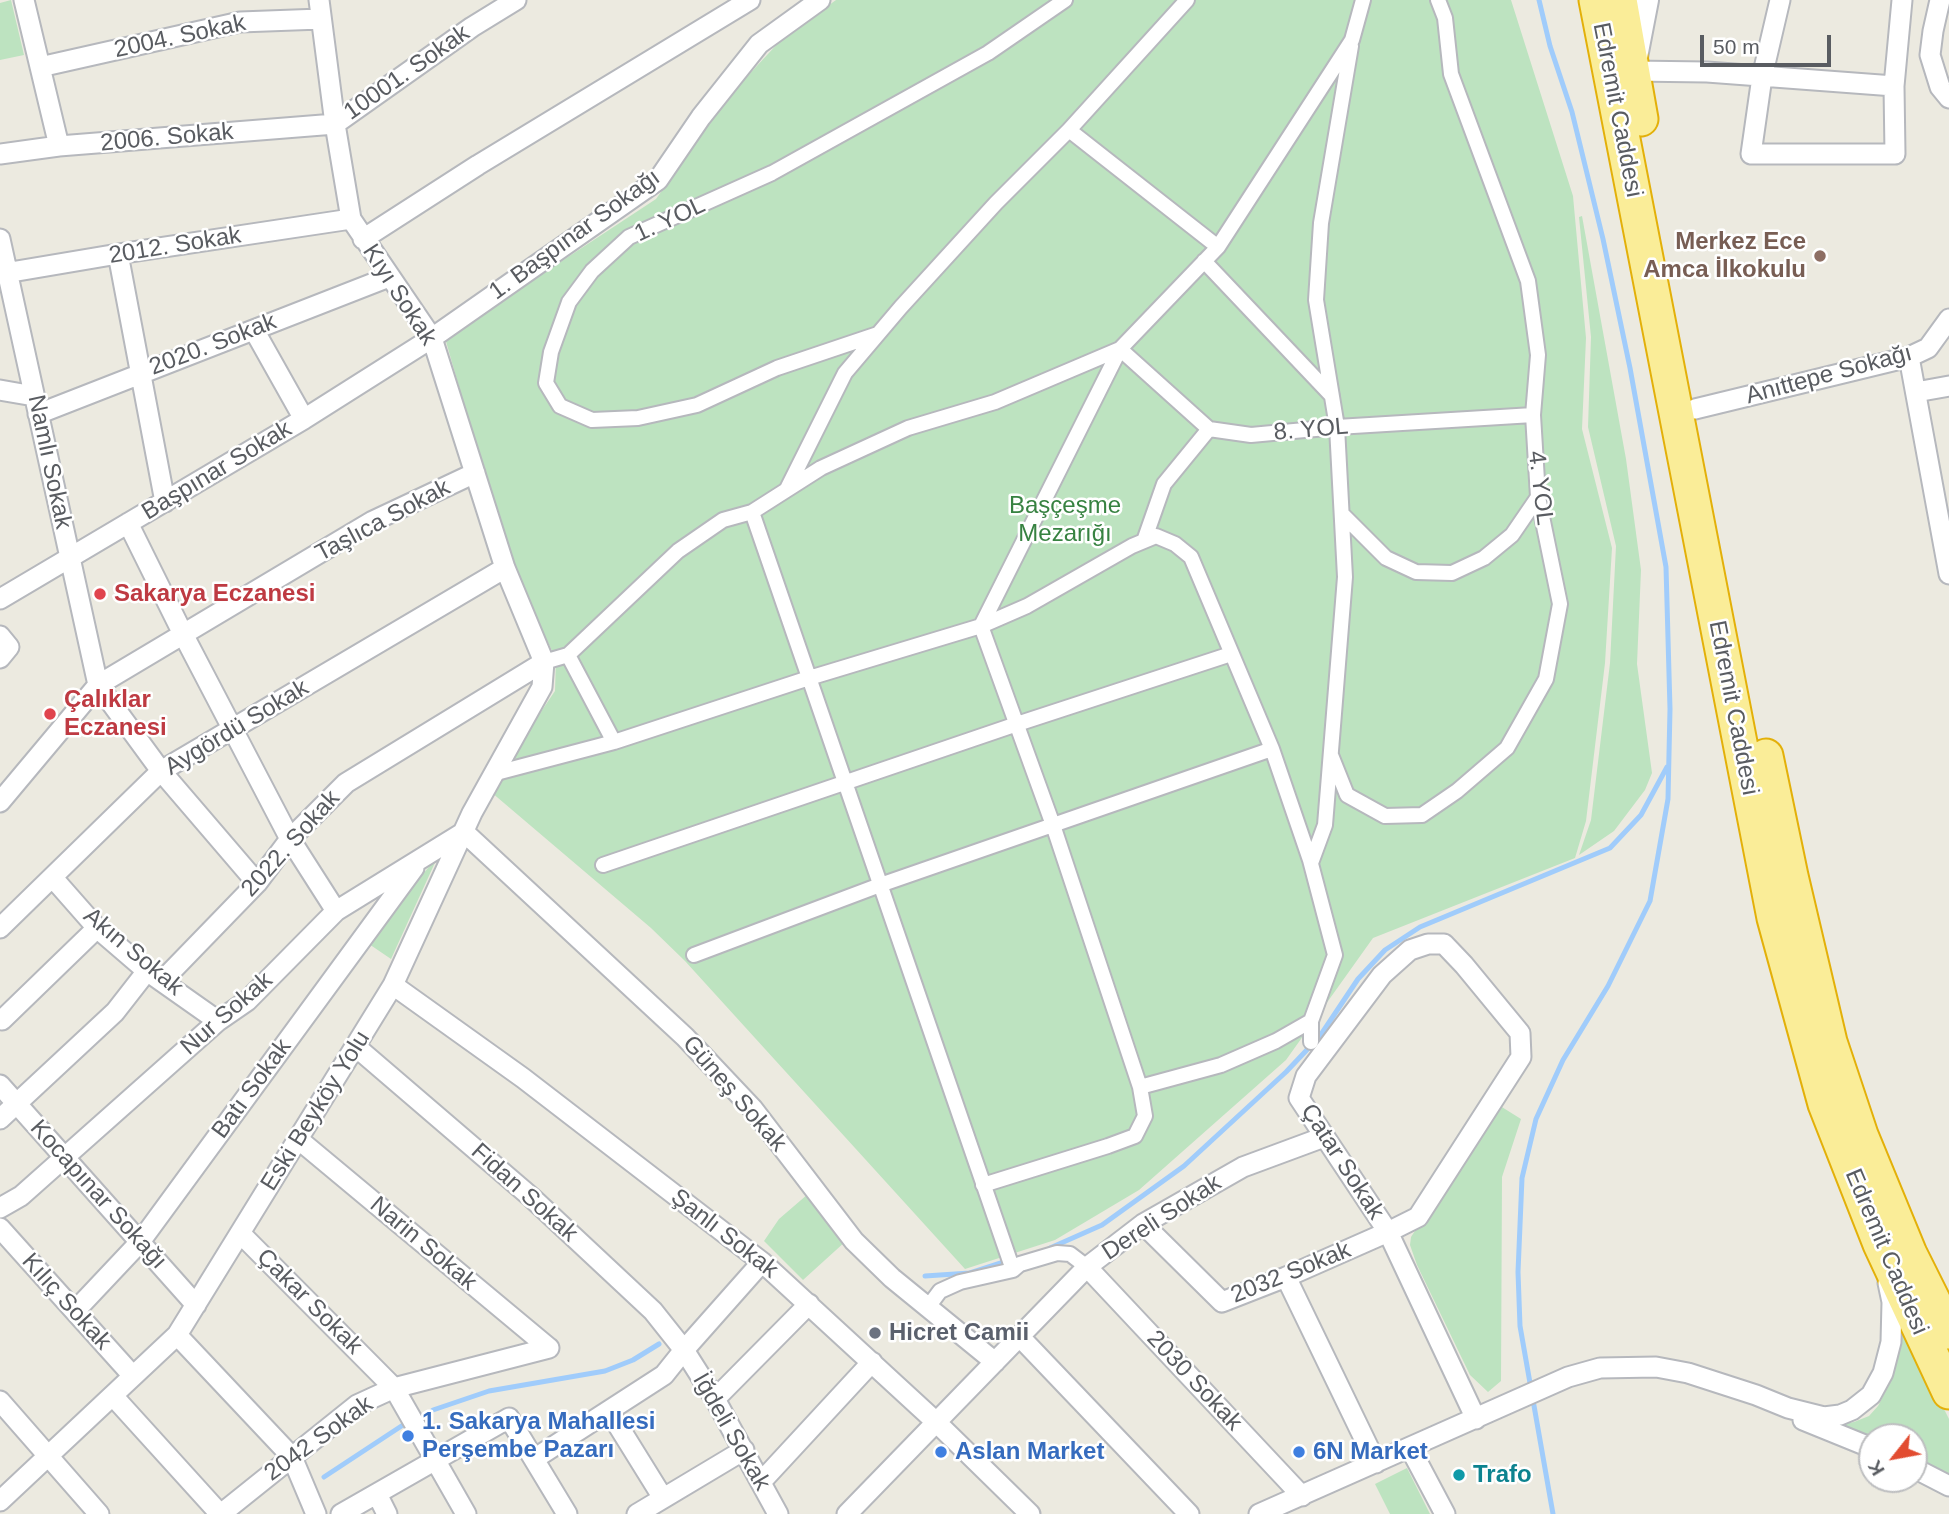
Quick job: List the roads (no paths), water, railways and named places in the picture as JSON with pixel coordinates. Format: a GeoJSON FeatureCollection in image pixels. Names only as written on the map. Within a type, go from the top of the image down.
{"type":"FeatureCollection","features":[{"type":"Feature","properties":{"kind":"highway","name":"Edremit Caddesi"},"geometry":{"type":"LineString","coordinates":[[1595,0],[1774,918],[1825,1104],[1880,1244],[1949,1392]]}},
{"type":"Feature","properties":{"kind":"highway","name":"Edremit Caddesi"},"geometry":{"type":"LineString","coordinates":[[1620,0],[1695,409],[1791,876],[1830,1042],[1861,1135],[1910,1254],[1949,1332]]}},
{"type":"Feature","properties":{"kind":"street"},"geometry":{"type":"LineString","coordinates":[[24,0],[58,146]]}},
{"type":"Feature","properties":{"kind":"street","name":"10001. Sokak"},"geometry":{"type":"LineString","coordinates":[[335,124],[472,27],[516,0]]}},
{"type":"Feature","properties":{"kind":"street"},"geometry":{"type":"LineString","coordinates":[[363,239],[546,123],[750,0]]}},
{"type":"Feature","properties":{"kind":"street","name":"1. Başpınar Sokağı"},"geometry":{"type":"LineString","coordinates":[[432,338],[658,180],[701,117],[759,44],[820,0]]}},
{"type":"Feature","properties":{"kind":"street","name":"1. YOL"},"geometry":{"type":"LineString","coordinates":[[878,334],[777,369],[697,404],[638,418],[592,420],[560,406],[546,383],[551,352],[569,302],[592,271],[629,237],[772,173],[988,53],[1065,0]]}},
{"type":"Feature","properties":{"kind":"street"},"geometry":{"type":"LineString","coordinates":[[786,490],[845,373],[996,203],[1069,130],[1187,0]]}},
{"type":"Feature","properties":{"kind":"street"},"geometry":{"type":"LineString","coordinates":[[1311,863],[1325,825],[1345,577],[1337,427],[1316,300],[1321,223],[1352,40],[1363,0]]}},
{"type":"Feature","properties":{"kind":"street","name":"4. YOL"},"geometry":{"type":"LineString","coordinates":[[1331,755],[1347,795],[1385,816],[1422,815],[1457,791],[1507,748],[1546,679],[1560,604],[1538,497],[1533,415],[1538,355],[1528,281],[1451,74],[1445,18],[1438,0]]}},
{"type":"Feature","properties":{"kind":"street"},"geometry":{"type":"LineString","coordinates":[[1646,0],[1632,71],[1707,72],[1894,86]]}},
{"type":"Feature","properties":{"kind":"street"},"geometry":{"type":"LineString","coordinates":[[1780,0],[1762,77],[1751,154],[1895,153],[1894,86],[1902,0]]}},
{"type":"Feature","properties":{"kind":"street"},"geometry":{"type":"LineString","coordinates":[[1940,0],[1930,55],[1940,87],[1949,98]]}},
{"type":"Feature","properties":{"kind":"street","name":"2004. Sokak"},"geometry":{"type":"LineString","coordinates":[[40,67],[320,5]]}},
{"type":"Feature","properties":{"kind":"street","name":"Kıyı Sokak"},"geometry":{"type":"LineString","coordinates":[[320,5],[335,124],[351,219],[432,338],[505,568],[544,662]]}},
{"type":"Feature","properties":{"kind":"street"},"geometry":{"type":"LineString","coordinates":[[983,1185],[1135,1136],[1145,1116],[1140,1087],[1053,825],[981,626],[1120,349],[1218,247],[1352,40]]}},
{"type":"Feature","properties":{"kind":"street"},"geometry":{"type":"LineString","coordinates":[[1930,55],[1949,67]]}},
{"type":"Feature","properties":{"kind":"street","name":"2006. Sokak"},"geometry":{"type":"LineString","coordinates":[[0,154],[58,146],[335,124]]}},
{"type":"Feature","properties":{"kind":"street"},"geometry":{"type":"LineString","coordinates":[[1069,130],[1218,247]]}},
{"type":"Feature","properties":{"kind":"street","name":"2012. Sokak"},"geometry":{"type":"LineString","coordinates":[[4,274],[351,219]]}},
{"type":"Feature","properties":{"kind":"street","name":"Namlı Sokak"},"geometry":{"type":"LineString","coordinates":[[0,239],[4,274],[98,685]]}},
{"type":"Feature","properties":{"kind":"street"},"geometry":{"type":"LineString","coordinates":[[118,254],[165,502]]}},
{"type":"Feature","properties":{"kind":"street"},"geometry":{"type":"LineString","coordinates":[[1204,261],[1332,396]]}},
{"type":"Feature","properties":{"kind":"street","name":"2020. Sokak"},"geometry":{"type":"LineString","coordinates":[[36,405],[141,373],[389,277]]}},
{"type":"Feature","properties":{"kind":"street","name":"Anıttepe Sokağı"},"geometry":{"type":"LineString","coordinates":[[1695,409],[1909,357],[1928,348],[1949,318]]}},
{"type":"Feature","properties":{"kind":"street"},"geometry":{"type":"LineString","coordinates":[[254,330],[304,419]]}},
{"type":"Feature","properties":{"kind":"street","name":"Başpınar Sokak"},"geometry":{"type":"LineString","coordinates":[[0,599],[304,419],[432,338]]}},
{"type":"Feature","properties":{"kind":"street"},"geometry":{"type":"LineString","coordinates":[[1120,349],[1209,429],[1164,484],[1144,541]]}},
{"type":"Feature","properties":{"kind":"street"},"geometry":{"type":"LineString","coordinates":[[544,662],[568,655],[678,551],[723,520],[752,512],[821,468],[908,428],[995,402],[1120,349]]}},
{"type":"Feature","properties":{"kind":"street"},"geometry":{"type":"LineString","coordinates":[[1909,357],[1949,574]]}},
{"type":"Feature","properties":{"kind":"street"},"geometry":{"type":"LineString","coordinates":[[1916,392],[1949,386]]}},
{"type":"Feature","properties":{"kind":"street"},"geometry":{"type":"LineString","coordinates":[[0,390],[36,405]]}},
{"type":"Feature","properties":{"kind":"street","name":"8. YOL"},"geometry":{"type":"LineString","coordinates":[[1209,429],[1251,435],[1533,415]]}},
{"type":"Feature","properties":{"kind":"street","name":"Taşlıca Sokak"},"geometry":{"type":"LineString","coordinates":[[0,802],[98,685],[373,521],[475,473]]}},
{"type":"Feature","properties":{"kind":"street"},"geometry":{"type":"LineString","coordinates":[[1343,515],[1386,558],[1416,572],[1452,573],[1484,558],[1512,535],[1538,497]]}},
{"type":"Feature","properties":{"kind":"street"},"geometry":{"type":"LineString","coordinates":[[752,512],[1011,1263]]}},
{"type":"Feature","properties":{"kind":"street"},"geometry":{"type":"LineString","coordinates":[[128,523],[290,839],[336,911]]}},
{"type":"Feature","properties":{"kind":"street"},"geometry":{"type":"LineString","coordinates":[[500,772],[614,742],[809,678],[981,626],[1027,606],[1156,536],[1175,544],[1191,557],[1272,749],[1311,863],[1335,955],[1311,1021],[1311,1042]]}},
{"type":"Feature","properties":{"kind":"street","name":"Aygördü Sokak"},"geometry":{"type":"LineString","coordinates":[[0,928],[161,771],[505,568]]}},
{"type":"Feature","properties":{"kind":"street"},"geometry":{"type":"LineString","coordinates":[[0,636],[9,647],[0,658]]}},
{"type":"Feature","properties":{"kind":"street"},"geometry":{"type":"LineString","coordinates":[[603,865],[1017,723],[1231,654]]}},
{"type":"Feature","properties":{"kind":"street"},"geometry":{"type":"LineString","coordinates":[[568,655],[614,742]]}},
{"type":"Feature","properties":{"kind":"street","name":"Eski Beyköy Yolu"},"geometry":{"type":"LineString","coordinates":[[0,1501],[177,1335],[393,985],[494,770],[542,687],[544,662]]}},
{"type":"Feature","properties":{"kind":"street","name":"2022. Sokak"},"geometry":{"type":"LineString","coordinates":[[0,1119],[257,883],[290,839],[346,783],[544,662]]}},
{"type":"Feature","properties":{"kind":"street"},"geometry":{"type":"LineString","coordinates":[[98,685],[161,771],[257,883]]}},
{"type":"Feature","properties":{"kind":"street"},"geometry":{"type":"LineString","coordinates":[[694,955],[880,885],[1272,749]]}},
{"type":"Feature","properties":{"kind":"street","name":"Nur Sokak"},"geometry":{"type":"LineString","coordinates":[[0,1208],[21,1196],[218,1021],[247,1001],[336,911],[464,832]]}},
{"type":"Feature","properties":{"kind":"street","name":"Güneş Sokak"},"geometry":{"type":"LineString","coordinates":[[464,832],[685,1037],[753,1109],[854,1241],[892,1278],[995,1362]]}},
{"type":"Feature","properties":{"kind":"street","name":"Batı Sokak"},"geometry":{"type":"LineString","coordinates":[[75,1311],[140,1242],[421,859]]}},
{"type":"Feature","properties":{"kind":"street","name":"Akın Sokak"},"geometry":{"type":"LineString","coordinates":[[53,878],[97,928],[155,976],[218,1021]]}},
{"type":"Feature","properties":{"kind":"street"},"geometry":{"type":"LineString","coordinates":[[2,1020],[97,928]]}},
{"type":"Feature","properties":{"kind":"street","name":"Çatar Sokak"},"geometry":{"type":"LineString","coordinates":[[1476,1419],[1388,1232],[1299,1098],[1306,1076],[1382,975],[1410,950],[1428,944],[1444,944],[1520,1033]]}},
{"type":"Feature","properties":{"kind":"street","name":"Şanlı Sokak"},"geometry":{"type":"LineString","coordinates":[[393,985],[523,1078],[762,1262],[936,1421],[1030,1514]]}},
{"type":"Feature","properties":{"kind":"street"},"geometry":{"type":"LineString","coordinates":[[1140,1087],[1221,1065],[1276,1041],[1311,1021]]}},
{"type":"Feature","properties":{"kind":"street","name":"2032 Sokak"},"geometry":{"type":"LineString","coordinates":[[1143,1224],[1222,1302],[1286,1278],[1418,1217],[1521,1057],[1520,1033]]}},
{"type":"Feature","properties":{"kind":"street","name":"Fidan Sokak"},"geometry":{"type":"LineString","coordinates":[[355,1046],[531,1197],[653,1311],[684,1350]]}},
{"type":"Feature","properties":{"kind":"street","name":"Kocapınar Sokağı"},"geometry":{"type":"LineString","coordinates":[[0,1085],[196,1305]]}},
{"type":"Feature","properties":{"kind":"street","name":"Dereli Sokak"},"geometry":{"type":"LineString","coordinates":[[847,1514],[1087,1267],[1143,1224],[1243,1167],[1324,1137]]}},
{"type":"Feature","properties":{"kind":"street","name":"Narin Sokak"},"geometry":{"type":"LineString","coordinates":[[298,1139],[549,1348]]}},
{"type":"Feature","properties":{"kind":"street","name":"Kılıç Sokak"},"geometry":{"type":"LineString","coordinates":[[0,1228],[132,1376]]}},
{"type":"Feature","properties":{"kind":"street","name":"Çakar Sokak"},"geometry":{"type":"LineString","coordinates":[[240,1233],[394,1388],[466,1514]]}},
{"type":"Feature","properties":{"kind":"street"},"geometry":{"type":"LineString","coordinates":[[1259,1514],[1568,1377],[1600,1368],[1656,1367],[1688,1373],[1788,1408],[1824,1417],[1840,1415],[1871,1395],[1883,1373],[1891,1342],[1892,1302],[1880,1244]]}},
{"type":"Feature","properties":{"kind":"street"},"geometry":{"type":"LineString","coordinates":[[928,1307],[940,1291],[1011,1263],[1020,1264],[1057,1253],[1070,1254],[1087,1267]]}},
{"type":"Feature","properties":{"kind":"street"},"geometry":{"type":"LineString","coordinates":[[534,1459],[664,1375],[762,1262]]}},
{"type":"Feature","properties":{"kind":"street","name":"2030 Sokak"},"geometry":{"type":"LineString","coordinates":[[1087,1267],[1301,1496]]}},
{"type":"Feature","properties":{"kind":"street"},"geometry":{"type":"LineString","coordinates":[[1286,1278],[1376,1462]]}},
{"type":"Feature","properties":{"kind":"street"},"geometry":{"type":"LineString","coordinates":[[715,1399],[809,1304]]}},
{"type":"Feature","properties":{"kind":"street"},"geometry":{"type":"LineString","coordinates":[[177,1335],[292,1457],[316,1514]]}},
{"type":"Feature","properties":{"kind":"street"},"geometry":{"type":"LineString","coordinates":[[1020,1338],[1189,1514]]}},
{"type":"Feature","properties":{"kind":"street","name":"2042 Sokak"},"geometry":{"type":"LineString","coordinates":[[220,1514],[357,1405],[394,1388],[549,1348]]}},
{"type":"Feature","properties":{"kind":"street","name":"İğdeli Sokak"},"geometry":{"type":"LineString","coordinates":[[684,1350],[715,1399],[778,1514]]}},
{"type":"Feature","properties":{"kind":"street"},"geometry":{"type":"LineString","coordinates":[[761,1482],[872,1362]]}},
{"type":"Feature","properties":{"kind":"street"},"geometry":{"type":"LineString","coordinates":[[1735,1389],[1751,1400],[1858,1442]]}},
{"type":"Feature","properties":{"kind":"street"},"geometry":{"type":"LineString","coordinates":[[113,1396],[220,1514]]}},
{"type":"Feature","properties":{"kind":"street"},"geometry":{"type":"LineString","coordinates":[[0,1401],[99,1514]]}},
{"type":"Feature","properties":{"kind":"street"},"geometry":{"type":"LineString","coordinates":[[609,1411],[663,1498]]}},
{"type":"Feature","properties":{"kind":"street"},"geometry":{"type":"LineString","coordinates":[[341,1514],[509,1418],[567,1514]]}},
{"type":"Feature","properties":{"kind":"street"},"geometry":{"type":"LineString","coordinates":[[1410,1448],[1445,1514]]}},
{"type":"Feature","properties":{"kind":"street"},"geometry":{"type":"LineString","coordinates":[[637,1514],[744,1450]]}},
{"type":"Feature","properties":{"kind":"street"},"geometry":{"type":"LineString","coordinates":[[1928,1475],[1949,1486]]}},
{"type":"Feature","properties":{"kind":"street"},"geometry":{"type":"LineString","coordinates":[[377,1494],[387,1514]]}},
{"type":"Feature","properties":{"kind":"street"},"geometry":{"type":"LineString","coordinates":[[0,1507],[6,1514]]}},
{"type":"Feature","properties":{"kind":"waterway"},"geometry":{"type":"LineString","coordinates":[[1539,0],[1550,46],[1572,112],[1603,239],[1630,368],[1666,567],[1670,709],[1668,799],[1650,901],[1608,986],[1563,1060],[1536,1119],[1522,1178],[1518,1272],[1520,1326],[1553,1514]]}},
{"type":"Feature","properties":{"kind":"waterway"},"geometry":{"type":"LineString","coordinates":[[1050,1248],[1102,1225],[1184,1166],[1286,1072],[1320,1036],[1358,979],[1385,950],[1420,927],[1610,848],[1641,815],[1667,767]]}},
{"type":"Feature","properties":{"kind":"waterway"},"geometry":{"type":"LineString","coordinates":[[925,1276],[970,1273],[1007,1261]]}},
{"type":"Feature","properties":{"kind":"waterway"},"geometry":{"type":"LineString","coordinates":[[433,1410],[489,1391],[605,1371],[633,1360],[659,1344]]}},
{"type":"Feature","properties":{"kind":"waterway"},"geometry":{"type":"LineString","coordinates":[[324,1477],[403,1425]]}},
{"type":"Feature","properties":{"kind":"place","name":"Merkez Ece Amca İlkokulu"},"geometry":{"type":"Point","coordinates":[1820,256]}},
{"type":"Feature","properties":{"kind":"place","name":"Sakarya Eczanesi"},"geometry":{"type":"Point","coordinates":[100,594]}},
{"type":"Feature","properties":{"kind":"place","name":"Çalıklar Eczanesi"},"geometry":{"type":"Point","coordinates":[50,714]}},
{"type":"Feature","properties":{"kind":"place","name":"Hicret Camii"},"geometry":{"type":"Point","coordinates":[875,1333]}},
{"type":"Feature","properties":{"kind":"place","name":"1. Sakarya Mahallesi Perşembe Pazarı"},"geometry":{"type":"Point","coordinates":[408,1436]}},
{"type":"Feature","properties":{"kind":"place","name":"Aslan Market"},"geometry":{"type":"Point","coordinates":[941,1452]}},
{"type":"Feature","properties":{"kind":"place","name":"6N Market"},"geometry":{"type":"Point","coordinates":[1299,1452]}},
{"type":"Feature","properties":{"kind":"place","name":"Trafo"},"geometry":{"type":"Point","coordinates":[1459,1475]}},
{"type":"Feature","properties":{"kind":"park label","name":"Başçeşme Mezarığı"},"geometry":{"type":"Point","coordinates":[1065,520]}}]}
